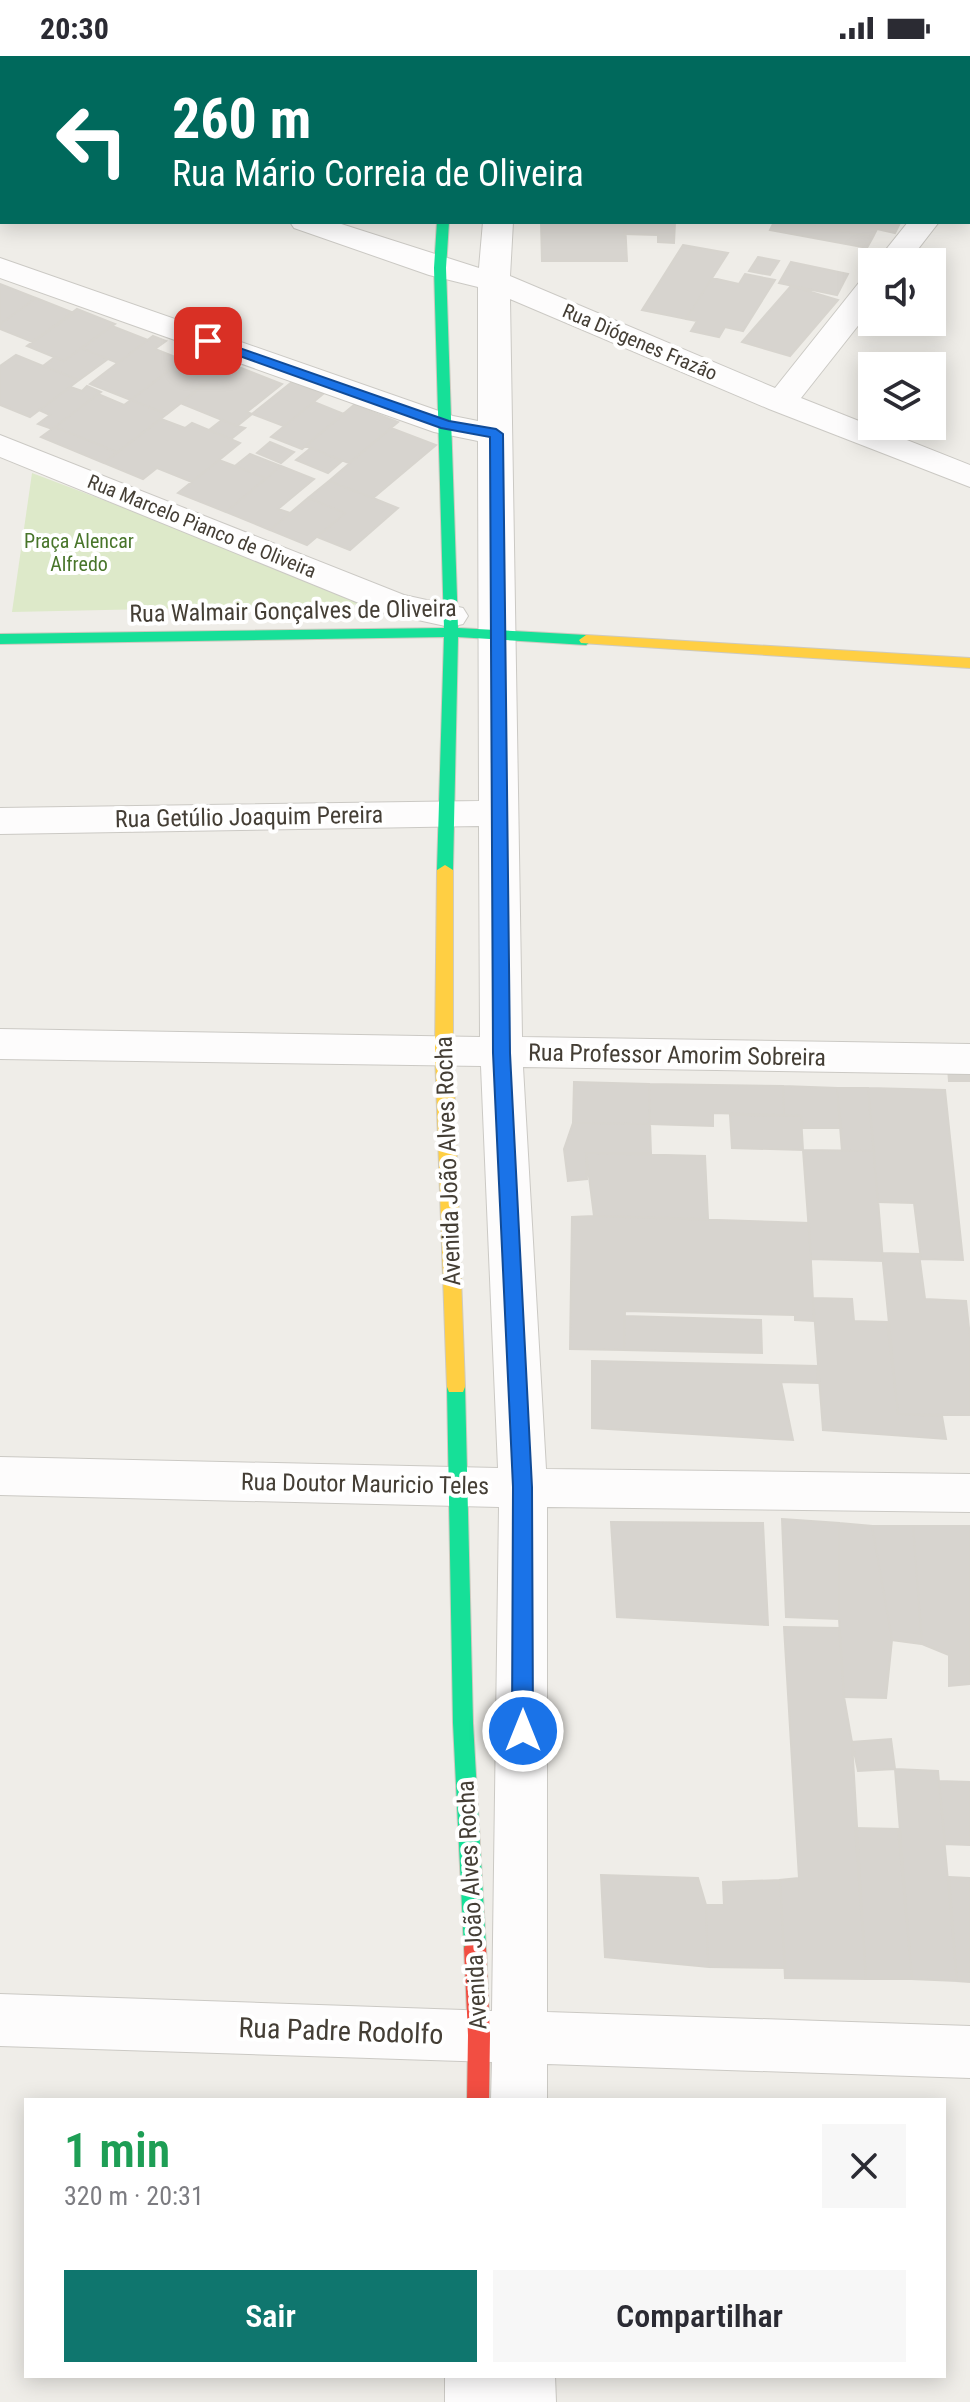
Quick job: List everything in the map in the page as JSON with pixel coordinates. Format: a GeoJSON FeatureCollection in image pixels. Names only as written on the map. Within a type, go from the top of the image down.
{"type":"FeatureCollection","features":[{"type":"Feature","properties":{"kind":"street","name":"Rua Diógenes Frazão"},"geometry":{"type":"LineString","coordinates":[[311,224],[440,268],[494,281],[781,402],[970,477]]}},
{"type":"Feature","properties":{"kind":"street","name":"Avenida João Alves Rocha"},"geometry":{"type":"LineString","coordinates":[[443,224],[440,268],[451,624],[445,814],[444,1053],[460,1487],[463,1723],[498,2036],[518,2098]]}},
{"type":"Feature","properties":{"kind":"street","name":"Avenida João Alves Rocha"},"geometry":{"type":"LineString","coordinates":[[479,2098],[498,2036],[523,1731],[523,1487],[501,1053],[494,281],[498,224]]}},
{"type":"Feature","properties":{"kind":"street"},"geometry":{"type":"LineString","coordinates":[[903,248],[922,224]]}},
{"type":"Feature","properties":{"kind":"street"},"geometry":{"type":"LineString","coordinates":[[0,267],[446,425],[496,434]]}},
{"type":"Feature","properties":{"kind":"street"},"geometry":{"type":"LineString","coordinates":[[781,402],[858,305]]}},
{"type":"Feature","properties":{"kind":"street","name":"Rua Marcelo Pianco de Oliveira"},"geometry":{"type":"LineString","coordinates":[[0,445],[394,604],[451,624]]}},
{"type":"Feature","properties":{"kind":"street","name":"Rua Walmair Gonçalves de Oliveira"},"geometry":{"type":"LineString","coordinates":[[0,639],[451,624],[496,634],[970,663]]}},
{"type":"Feature","properties":{"kind":"street","name":"Rua Getúlio Joaquim Pereira"},"geometry":{"type":"LineString","coordinates":[[0,821],[498,813]]}},
{"type":"Feature","properties":{"kind":"street","name":"Rua Professor Amorim Sobreira"},"geometry":{"type":"LineString","coordinates":[[0,1044],[970,1059]]}},
{"type":"Feature","properties":{"kind":"street"},"geometry":{"type":"LineString","coordinates":[[452,1282],[513,1285]]}},
{"type":"Feature","properties":{"kind":"street","name":"Rua Doutor Mauricio Teles"},"geometry":{"type":"LineString","coordinates":[[0,1476],[460,1487],[970,1493]]}},
{"type":"Feature","properties":{"kind":"street"},"geometry":{"type":"LineString","coordinates":[[463,1723],[523,1731]]}},
{"type":"Feature","properties":{"kind":"street","name":"Rua Padre Rodolfo"},"geometry":{"type":"LineString","coordinates":[[0,2020],[970,2052]]}},
{"type":"Feature","properties":{"kind":"street"},"geometry":{"type":"LineString","coordinates":[[475,2378],[475,2402]]}},
{"type":"Feature","properties":{"kind":"street"},"geometry":{"type":"LineString","coordinates":[[525,2378],[526,2402]]}},
{"type":"Feature","properties":{"kind":"green space","name":"Praça Alencar Alfredo"},"geometry":{"type":"Polygon","coordinates":[[[32,473],[379,604],[12,612],[32,473]]]}},
{"type":"Feature","properties":{"kind":"building"},"geometry":{"type":"Polygon","coordinates":[[[541,224],[625,224],[627,261],[542,261],[541,224]]]}},
{"type":"Feature","properties":{"kind":"building"},"geometry":{"type":"Polygon","coordinates":[[[625,224],[675,224],[674,243],[658,242],[658,235],[624,234],[625,224]]]}},
{"type":"Feature","properties":{"kind":"building"},"geometry":{"type":"Polygon","coordinates":[[[773,224],[803,224],[873,237],[867,248],[770,230],[773,224]]]}},
{"type":"Feature","properties":{"kind":"building"},"geometry":{"type":"Polygon","coordinates":[[[803,224],[899,225],[895,233],[877,229],[873,237],[803,224]]]}},
{"type":"Feature","properties":{"kind":"building"},"geometry":{"type":"Polygon","coordinates":[[[683,245],[728,253],[686,319],[642,310],[683,245]]]}},
{"type":"Feature","properties":{"kind":"building"},"geometry":{"type":"Polygon","coordinates":[[[758,257],[779,261],[770,275],[749,271],[758,257]]]}},
{"type":"Feature","properties":{"kind":"building"},"geometry":{"type":"Polygon","coordinates":[[[791,262],[848,274],[837,295],[779,283],[791,262]]]}},
{"type":"Feature","properties":{"kind":"building"},"geometry":{"type":"Polygon","coordinates":[[[745,274],[775,280],[743,331],[725,327],[719,337],[691,331],[697,321],[686,319],[712,278],[739,284],[745,274]]]}},
{"type":"Feature","properties":{"kind":"building"},"geometry":{"type":"Polygon","coordinates":[[[0,284],[36,298],[0,324],[0,284]]]}},
{"type":"Feature","properties":{"kind":"building"},"geometry":{"type":"Polygon","coordinates":[[[791,286],[838,300],[790,356],[742,342],[791,286]]]}},
{"type":"Feature","properties":{"kind":"building"},"geometry":{"type":"Polygon","coordinates":[[[36,298],[74,313],[33,342],[0,329],[0,324],[36,298]]]}},
{"type":"Feature","properties":{"kind":"building"},"geometry":{"type":"Polygon","coordinates":[[[77,309],[115,324],[64,361],[27,346],[77,309]]]}},
{"type":"Feature","properties":{"kind":"building"},"geometry":{"type":"Polygon","coordinates":[[[112,326],[148,340],[118,363],[81,348],[112,326]]]}},
{"type":"Feature","properties":{"kind":"building"},"geometry":{"type":"Polygon","coordinates":[[[153,336],[166,341],[155,349],[183,360],[131,400],[90,384],[153,336]]]}},
{"type":"Feature","properties":{"kind":"building"},"geometry":{"type":"Polygon","coordinates":[[[81,348],[108,359],[79,380],[43,366],[55,357],[64,361],[81,348]]]}},
{"type":"Feature","properties":{"kind":"building"},"geometry":{"type":"Polygon","coordinates":[[[195,350],[231,364],[167,414],[131,400],[195,350]]]}},
{"type":"Feature","properties":{"kind":"building"},"geometry":{"type":"Polygon","coordinates":[[[16,355],[79,380],[30,417],[0,405],[0,366],[16,355]]]}},
{"type":"Feature","properties":{"kind":"building"},"geometry":{"type":"Polygon","coordinates":[[[231,364],[282,384],[247,412],[252,414],[237,426],[180,403],[231,364]]]}},
{"type":"Feature","properties":{"kind":"building"},"geometry":{"type":"Polygon","coordinates":[[[292,382],[323,394],[284,426],[252,414],[292,382]]]}},
{"type":"Feature","properties":{"kind":"building"},"geometry":{"type":"Polygon","coordinates":[[[87,386],[101,392],[52,429],[38,424],[50,415],[39,410],[71,387],[82,391],[87,386]]]}},
{"type":"Feature","properties":{"kind":"building"},"geometry":{"type":"Polygon","coordinates":[[[98,394],[124,405],[131,400],[167,414],[117,452],[55,427],[98,394]]]}},
{"type":"Feature","properties":{"kind":"building"},"geometry":{"type":"Polygon","coordinates":[[[314,402],[344,414],[302,449],[271,437],[314,402]]]}},
{"type":"Feature","properties":{"kind":"building"},"geometry":{"type":"Polygon","coordinates":[[[354,405],[398,422],[349,463],[305,446],[354,405]]]}},
{"type":"Feature","properties":{"kind":"building"},"geometry":{"type":"Polygon","coordinates":[[[161,419],[185,428],[192,423],[240,443],[192,482],[157,468],[143,479],[104,463],[161,419]]]}},
{"type":"Feature","properties":{"kind":"building"},"geometry":{"type":"Polygon","coordinates":[[[222,420],[245,428],[231,439],[209,430],[222,420]]]}},
{"type":"Feature","properties":{"kind":"building"},"geometry":{"type":"Polygon","coordinates":[[[55,427],[117,452],[104,463],[41,437],[55,427]]]}},
{"type":"Feature","properties":{"kind":"building"},"geometry":{"type":"Polygon","coordinates":[[[391,428],[436,445],[373,498],[329,481],[391,428]]]}},
{"type":"Feature","properties":{"kind":"building"},"geometry":{"type":"Polygon","coordinates":[[[270,442],[294,452],[281,463],[257,453],[270,442]]]}},
{"type":"Feature","properties":{"kind":"building"},"geometry":{"type":"Polygon","coordinates":[[[311,448],[342,461],[328,473],[296,460],[311,448]]]}},
{"type":"Feature","properties":{"kind":"building"},"geometry":{"type":"Polygon","coordinates":[[[250,454],[281,466],[266,478],[235,466],[250,454]]]}},
{"type":"Feature","properties":{"kind":"building"},"geometry":{"type":"Polygon","coordinates":[[[219,460],[266,478],[226,512],[178,493],[219,460]]]}},
{"type":"Feature","properties":{"kind":"building"},"geometry":{"type":"Polygon","coordinates":[[[281,466],[314,479],[278,509],[290,513],[270,530],[226,512],[281,466]]]}},
{"type":"Feature","properties":{"kind":"building"},"geometry":{"type":"Polygon","coordinates":[[[329,481],[398,508],[350,550],[317,537],[345,513],[308,498],[329,481]]]}},
{"type":"Feature","properties":{"kind":"building"},"geometry":{"type":"Polygon","coordinates":[[[308,498],[345,513],[307,545],[270,530],[308,498]]]}},
{"type":"Feature","properties":{"kind":"building"},"geometry":{"type":"Polygon","coordinates":[[[948,1068],[970,1068],[970,1081],[949,1081],[948,1068]]]}},
{"type":"Feature","properties":{"kind":"building"},"geometry":{"type":"Polygon","coordinates":[[[574,1082],[649,1084],[650,1124],[573,1123],[574,1082]]]}},
{"type":"Feature","properties":{"kind":"building"},"geometry":{"type":"Polygon","coordinates":[[[649,1084],[783,1086],[784,1115],[713,1113],[713,1126],[650,1124],[649,1084]]]}},
{"type":"Feature","properties":{"kind":"building"},"geometry":{"type":"Polygon","coordinates":[[[783,1086],[837,1088],[841,1128],[803,1128],[801,1116],[784,1115],[783,1086]]]}},
{"type":"Feature","properties":{"kind":"building"},"geometry":{"type":"Polygon","coordinates":[[[837,1088],[868,1088],[874,1151],[842,1151],[837,1088]]]}},
{"type":"Feature","properties":{"kind":"building"},"geometry":{"type":"Polygon","coordinates":[[[868,1088],[945,1090],[963,1260],[921,1259],[914,1203],[878,1202],[868,1088]]]}},
{"type":"Feature","properties":{"kind":"building"},"geometry":{"type":"Polygon","coordinates":[[[730,1115],[801,1116],[803,1150],[732,1148],[730,1115]]]}},
{"type":"Feature","properties":{"kind":"building"},"geometry":{"type":"Polygon","coordinates":[[[573,1123],[650,1124],[651,1153],[586,1153],[587,1179],[568,1181],[564,1149],[573,1123]]]}},
{"type":"Feature","properties":{"kind":"building"},"geometry":{"type":"Polygon","coordinates":[[[803,1150],[874,1151],[883,1261],[811,1259],[803,1150]]]}},
{"type":"Feature","properties":{"kind":"building"},"geometry":{"type":"Polygon","coordinates":[[[586,1153],[705,1156],[708,1219],[594,1216],[586,1153]]]}},
{"type":"Feature","properties":{"kind":"building"},"geometry":{"type":"Polygon","coordinates":[[[572,1217],[809,1223],[814,1321],[795,1320],[795,1315],[625,1311],[624,1350],[570,1349],[572,1217]]]}},
{"type":"Feature","properties":{"kind":"building"},"geometry":{"type":"Polygon","coordinates":[[[882,1253],[919,1254],[925,1299],[966,1301],[970,1337],[970,1415],[898,1414],[882,1253]]]}},
{"type":"Feature","properties":{"kind":"building"},"geometry":{"type":"Polygon","coordinates":[[[813,1298],[852,1299],[854,1321],[887,1322],[898,1414],[942,1416],[946,1439],[823,1430],[813,1298]]]}},
{"type":"Feature","properties":{"kind":"building"},"geometry":{"type":"Polygon","coordinates":[[[624,1316],[761,1320],[762,1353],[624,1350],[624,1316]]]}},
{"type":"Feature","properties":{"kind":"building"},"geometry":{"type":"Polygon","coordinates":[[[592,1361],[817,1366],[818,1383],[781,1382],[793,1440],[592,1428],[592,1361]]]}},
{"type":"Feature","properties":{"kind":"building"},"geometry":{"type":"Polygon","coordinates":[[[782,1519],[839,1523],[839,1619],[786,1617],[782,1519]]]}},
{"type":"Feature","properties":{"kind":"building"},"geometry":{"type":"Polygon","coordinates":[[[611,1522],[763,1523],[768,1625],[617,1617],[611,1522]]]}},
{"type":"Feature","properties":{"kind":"building"},"geometry":{"type":"Polygon","coordinates":[[[839,1523],[872,1526],[892,1640],[886,1698],[844,1697],[839,1619],[839,1523]]]}},
{"type":"Feature","properties":{"kind":"building"},"geometry":{"type":"Polygon","coordinates":[[[872,1526],[913,1526],[922,1644],[892,1640],[872,1526]]]}},
{"type":"Feature","properties":{"kind":"building"},"geometry":{"type":"Polygon","coordinates":[[[913,1526],[970,1526],[970,1684],[949,1686],[949,1655],[922,1644],[913,1526]]]}},
{"type":"Feature","properties":{"kind":"building"},"geometry":{"type":"Polygon","coordinates":[[[784,1627],[839,1628],[844,1697],[852,1742],[866,1979],[785,1978],[780,1880],[799,1878],[784,1627]]]}},
{"type":"Feature","properties":{"kind":"building"},"geometry":{"type":"Polygon","coordinates":[[[891,1739],[895,1769],[858,1771],[852,1742],[891,1739]]]}},
{"type":"Feature","properties":{"kind":"building"},"geometry":{"type":"Polygon","coordinates":[[[895,1769],[938,1771],[957,1981],[912,1979],[895,1769]]]}},
{"type":"Feature","properties":{"kind":"building"},"geometry":{"type":"Polygon","coordinates":[[[939,1781],[970,1782],[970,1845],[945,1844],[939,1781]]]}},
{"type":"Feature","properties":{"kind":"building"},"geometry":{"type":"Polygon","coordinates":[[[855,1828],[898,1829],[912,1979],[866,1979],[855,1828]]]}},
{"type":"Feature","properties":{"kind":"building"},"geometry":{"type":"Polygon","coordinates":[[[601,1875],[698,1878],[706,1905],[708,1967],[605,1957],[601,1875]]]}},
{"type":"Feature","properties":{"kind":"building"},"geometry":{"type":"Polygon","coordinates":[[[949,1877],[970,1878],[970,1982],[957,1981],[949,1877]]]}},
{"type":"Feature","properties":{"kind":"building"},"geometry":{"type":"Polygon","coordinates":[[[780,1880],[785,1968],[708,1967],[706,1905],[724,1905],[723,1882],[780,1880]]]}},
{"type":"Feature","properties":{"kind":"traffic: fast"},"geometry":{"type":"LineString","coordinates":[[443,224],[440,268],[451,632],[445,870]]}},
{"type":"Feature","properties":{"kind":"traffic: fast"},"geometry":{"type":"LineString","coordinates":[[0,639],[451,632],[586,640]]}},
{"type":"Feature","properties":{"kind":"traffic: fast"},"geometry":{"type":"LineString","coordinates":[[456,1387],[463,1723],[475,1948]]}},
{"type":"Feature","properties":{"kind":"traffic: slow"},"geometry":{"type":"LineString","coordinates":[[586,640],[970,663]]}},
{"type":"Feature","properties":{"kind":"traffic: slow"},"geometry":{"type":"LineString","coordinates":[[445,870],[444,1053],[456,1387]]}},
{"type":"Feature","properties":{"kind":"traffic: jam"},"geometry":{"type":"LineString","coordinates":[[475,1948],[478,2098]]}},
{"type":"Feature","properties":{"kind":"route"},"geometry":{"type":"LineString","coordinates":[[208,341],[446,425],[496,434],[501,1053],[523,1487],[523,1731]]}}]}
